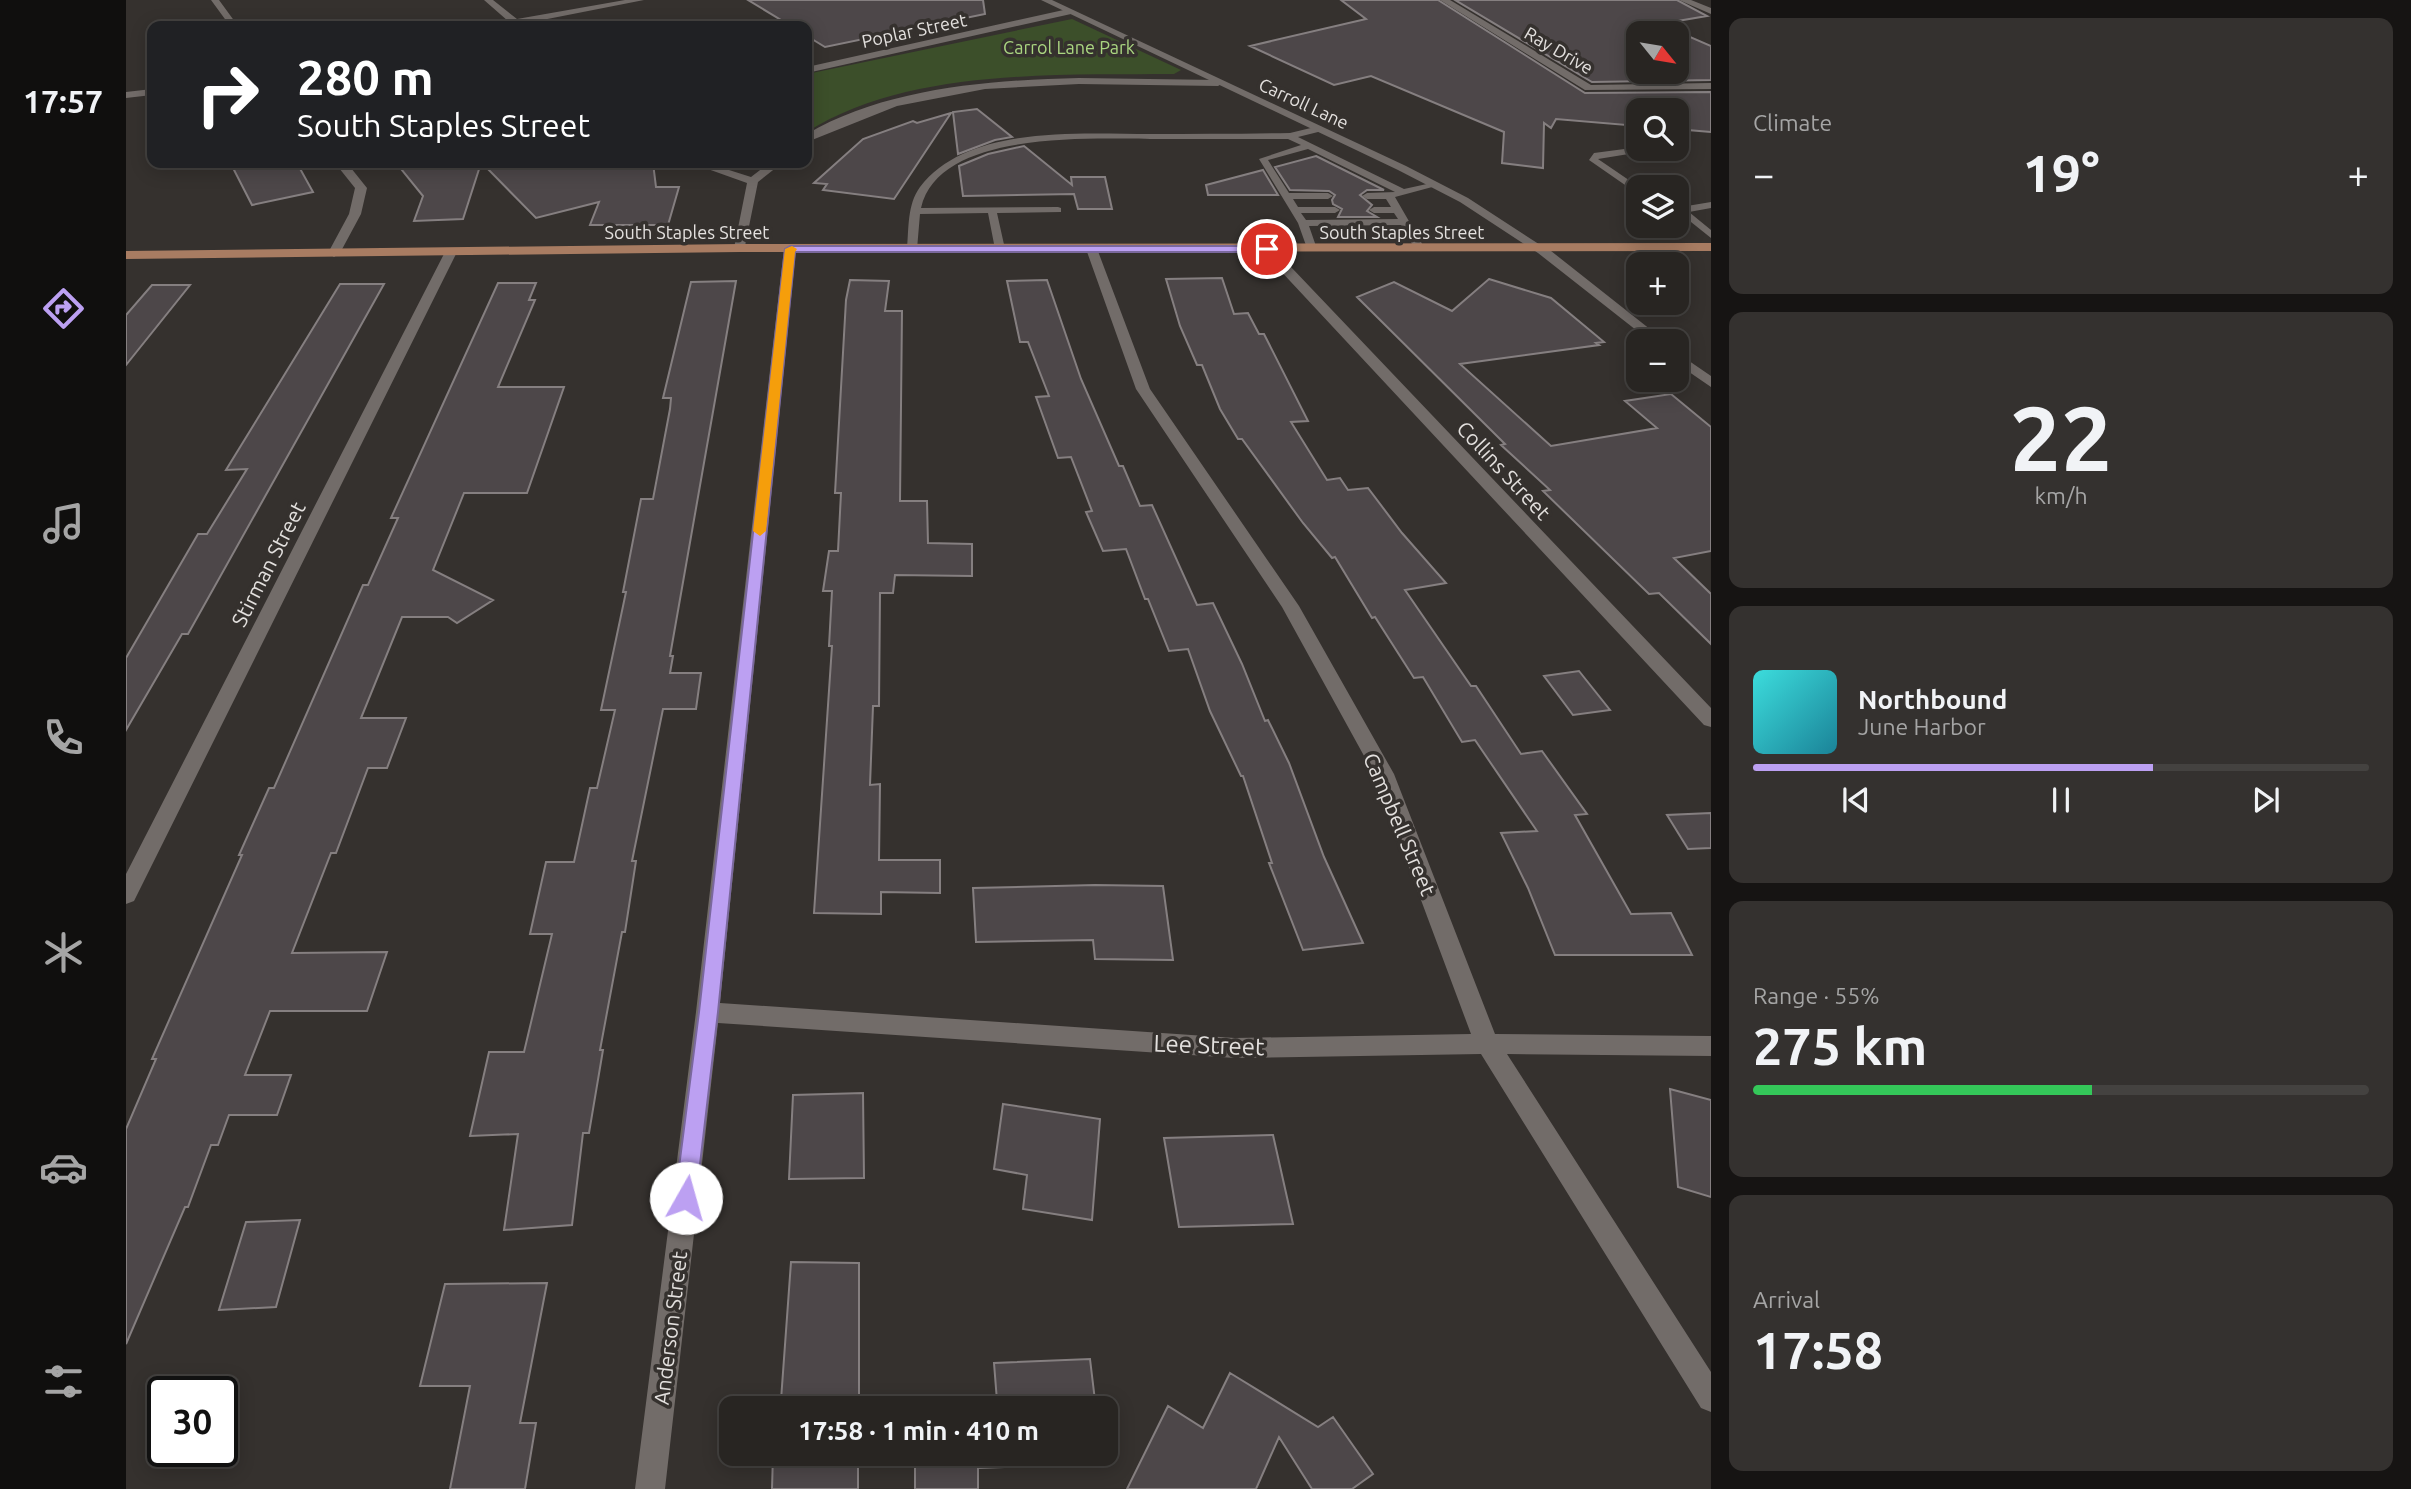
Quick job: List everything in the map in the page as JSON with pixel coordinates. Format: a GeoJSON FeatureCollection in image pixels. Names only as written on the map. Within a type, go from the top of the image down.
{"type":"FeatureCollection","features":[{"type":"Feature","properties":{"kind":"main road","name":"South Staples Street"},"geometry":{"type":"LineString","coordinates":[[126,255],[740,248],[1542,250],[1711,247]]}},
{"type":"Feature","properties":{"kind":"street"},"geometry":{"type":"LineString","coordinates":[[215,0],[230,21]]}},
{"type":"Feature","properties":{"kind":"street"},"geometry":{"type":"LineString","coordinates":[[488,0],[513,21]]}},
{"type":"Feature","properties":{"kind":"street"},"geometry":{"type":"LineString","coordinates":[[532,21],[640,0]]}},
{"type":"Feature","properties":{"kind":"street","name":"Carroll Lane"},"geometry":{"type":"LineString","coordinates":[[1045,0],[1464,200],[1542,250],[1643,329]]}},
{"type":"Feature","properties":{"kind":"street","name":"Ray Drive"},"geometry":{"type":"LineString","coordinates":[[1444,0],[1589,88],[1711,86]]}},
{"type":"Feature","properties":{"kind":"street"},"geometry":{"type":"LineString","coordinates":[[1683,0],[1711,11]]}},
{"type":"Feature","properties":{"kind":"street","name":"Poplar Street"},"geometry":{"type":"LineString","coordinates":[[812,69],[1068,12]]}},
{"type":"Feature","properties":{"kind":"street"},"geometry":{"type":"LineString","coordinates":[[812,137],[873,109],[934,94],[1002,85],[1218,83]]}},
{"type":"Feature","properties":{"kind":"street"},"geometry":{"type":"LineString","coordinates":[[126,95],[147,93]]}},
{"type":"Feature","properties":{"kind":"street"},"geometry":{"type":"LineString","coordinates":[[334,253],[355,214],[361,188],[345,168]]}},
{"type":"Feature","properties":{"kind":"street"},"geometry":{"type":"LineString","coordinates":[[713,168],[753,181]]}},
{"type":"Feature","properties":{"kind":"street"},"geometry":{"type":"LineString","coordinates":[[740,248],[753,181],[770,168]]}},
{"type":"Feature","properties":{"kind":"street","name":"Anderson Street"},"geometry":{"type":"LineString","coordinates":[[650,1489],[708,1012],[790,249]]}},
{"type":"Feature","properties":{"kind":"street","name":"Campbell Street"},"geometry":{"type":"LineString","coordinates":[[1092,249],[1143,389],[1290,606],[1384,774],[1487,1044],[1711,1398]]}},
{"type":"Feature","properties":{"kind":"street","name":"Collins Street"},"geometry":{"type":"LineString","coordinates":[[1267,249],[1711,720]]}},
{"type":"Feature","properties":{"kind":"street","name":"Stirman Street"},"geometry":{"type":"LineString","coordinates":[[126,895],[450,252]]}},
{"type":"Feature","properties":{"kind":"street"},"geometry":{"type":"LineString","coordinates":[[1689,366],[1711,383]]}},
{"type":"Feature","properties":{"kind":"street","name":"Lee Street"},"geometry":{"type":"LineString","coordinates":[[708,1012],[1235,1048],[1487,1044],[1711,1046]]}},
{"type":"Feature","properties":{"kind":"lane"},"geometry":{"type":"LineString","coordinates":[[912,249],[916,211],[922,191],[943,169],[1009,142],[1047,136],[1290,136],[1319,129]]}},
{"type":"Feature","properties":{"kind":"lane"},"geometry":{"type":"LineString","coordinates":[[1290,136],[1403,192]]}},
{"type":"Feature","properties":{"kind":"lane"},"geometry":{"type":"LineString","coordinates":[[1309,146],[1263,159],[1303,223],[1312,249]]}},
{"type":"Feature","properties":{"kind":"lane"},"geometry":{"type":"LineString","coordinates":[[1626,152],[1597,155],[1593,160],[1626,183]]}},
{"type":"Feature","properties":{"kind":"lane"},"geometry":{"type":"LineString","coordinates":[[1367,197],[1389,197],[1433,184]]}},
{"type":"Feature","properties":{"kind":"lane"},"geometry":{"type":"LineString","coordinates":[[1286,196],[1328,196]]}},
{"type":"Feature","properties":{"kind":"lane"},"geometry":{"type":"LineString","coordinates":[[1389,197],[1420,249]]}},
{"type":"Feature","properties":{"kind":"lane"},"geometry":{"type":"LineString","coordinates":[[1689,208],[1711,205]]}},
{"type":"Feature","properties":{"kind":"lane"},"geometry":{"type":"LineString","coordinates":[[1374,210],[1396,209]]}},
{"type":"Feature","properties":{"kind":"lane"},"geometry":{"type":"LineString","coordinates":[[916,211],[1058,210]]}},
{"type":"Feature","properties":{"kind":"lane"},"geometry":{"type":"LineString","coordinates":[[1295,210],[1335,210]]}},
{"type":"Feature","properties":{"kind":"lane"},"geometry":{"type":"LineString","coordinates":[[992,211],[1000,249]]}},
{"type":"Feature","properties":{"kind":"lane"},"geometry":{"type":"LineString","coordinates":[[1689,217],[1711,235]]}},
{"type":"Feature","properties":{"kind":"lane"},"geometry":{"type":"LineString","coordinates":[[1303,223],[1404,222]]}},
{"type":"Feature","properties":{"kind":"green space","name":"Carrol Lane Park"},"geometry":{"type":"Polygon","coordinates":[[[1072,19],[1181,70],[1174,74],[1082,74],[985,79],[937,86],[890,96],[847,111],[812,129],[812,73],[1072,19]]]}},
{"type":"Feature","properties":{"kind":"building"},"geometry":{"type":"Polygon","coordinates":[[[748,0],[983,0],[985,14],[825,47],[812,39],[812,21],[783,21],[748,0]]]}},
{"type":"Feature","properties":{"kind":"building"},"geometry":{"type":"Polygon","coordinates":[[[1341,0],[1438,0],[1585,93],[1711,92],[1711,132],[1689,130],[1689,98],[1626,98],[1626,125],[1556,119],[1551,128],[1544,123],[1543,168],[1502,163],[1504,132],[1371,76],[1334,85],[1250,46],[1366,19],[1341,0]]]}},
{"type":"Feature","properties":{"kind":"building"},"geometry":{"type":"Polygon","coordinates":[[[1455,0],[1677,0],[1707,16],[1678,21],[1626,21],[1626,81],[1592,82],[1455,0]]]}},
{"type":"Feature","properties":{"kind":"building"},"geometry":{"type":"Polygon","coordinates":[[[1689,37],[1711,46],[1711,80],[1689,80],[1689,37]]]}},
{"type":"Feature","properties":{"kind":"building"},"geometry":{"type":"Polygon","coordinates":[[[977,109],[1012,137],[995,140],[958,154],[953,112],[977,109]]]}},
{"type":"Feature","properties":{"kind":"building"},"geometry":{"type":"Polygon","coordinates":[[[951,113],[894,199],[823,190],[827,184],[814,183],[863,139],[913,121],[917,123],[951,113]]]}},
{"type":"Feature","properties":{"kind":"building"},"geometry":{"type":"Polygon","coordinates":[[[1024,146],[1072,185],[1071,177],[1105,177],[1112,209],[1078,209],[1074,194],[963,196],[959,166],[988,154],[1024,146]]]}},
{"type":"Feature","properties":{"kind":"building"},"geometry":{"type":"Polygon","coordinates":[[[1316,156],[1384,190],[1367,190],[1360,195],[1372,205],[1367,211],[1377,217],[1338,217],[1342,209],[1333,204],[1335,195],[1329,191],[1290,190],[1275,167],[1316,156]]]}},
{"type":"Feature","properties":{"kind":"building"},"geometry":{"type":"Polygon","coordinates":[[[233,168],[300,168],[313,192],[252,205],[233,168]]]}},
{"type":"Feature","properties":{"kind":"building"},"geometry":{"type":"Polygon","coordinates":[[[479,168],[463,219],[414,221],[423,196],[401,169],[479,168]]]}},
{"type":"Feature","properties":{"kind":"building"},"geometry":{"type":"Polygon","coordinates":[[[487,168],[654,168],[656,187],[679,187],[668,225],[590,225],[599,202],[536,218],[487,168]]]}},
{"type":"Feature","properties":{"kind":"building"},"geometry":{"type":"Polygon","coordinates":[[[1263,170],[1278,195],[1208,195],[1206,185],[1263,170]]]}},
{"type":"Feature","properties":{"kind":"building"},"geometry":{"type":"Polygon","coordinates":[[[1222,278],[1234,314],[1248,313],[1259,334],[1264,334],[1308,421],[1291,422],[1327,480],[1340,478],[1348,490],[1368,488],[1402,533],[1446,583],[1405,590],[1471,686],[1476,686],[1521,754],[1542,751],[1587,814],[1575,815],[1631,914],[1671,913],[1692,955],[1555,955],[1528,888],[1501,833],[1537,831],[1475,740],[1462,742],[1423,677],[1414,678],[1375,617],[1372,618],[1335,557],[1332,558],[1303,523],[1242,439],[1238,439],[1220,409],[1202,365],[1197,365],[1180,326],[1166,279],[1222,278]]]}},
{"type":"Feature","properties":{"kind":"building"},"geometry":{"type":"Polygon","coordinates":[[[1489,279],[1551,298],[1604,342],[1596,343],[1599,345],[1460,364],[1551,446],[1657,428],[1625,401],[1671,394],[1711,427],[1711,551],[1674,558],[1711,594],[1711,644],[1659,593],[1649,594],[1543,491],[1550,490],[1501,445],[1505,444],[1357,297],[1394,282],[1452,311],[1489,279]]]}},
{"type":"Feature","properties":{"kind":"building"},"geometry":{"type":"Polygon","coordinates":[[[850,280],[889,281],[885,311],[902,311],[900,501],[927,501],[928,543],[972,544],[972,576],[895,575],[893,593],[880,593],[879,706],[873,706],[870,785],[880,784],[879,860],[940,860],[940,893],[881,892],[881,914],[814,913],[832,646],[829,646],[832,591],[823,591],[829,551],[838,551],[841,493],[835,493],[846,300],[850,280]]]}},
{"type":"Feature","properties":{"kind":"building"},"geometry":{"type":"Polygon","coordinates":[[[1047,280],[1081,379],[1119,466],[1123,466],[1140,506],[1152,505],[1197,605],[1213,603],[1265,721],[1268,720],[1289,763],[1324,857],[1363,943],[1303,950],[1269,863],[1272,863],[1243,776],[1210,711],[1188,649],[1169,651],[1126,549],[1103,551],[1086,512],[1092,511],[1071,457],[1058,458],[1036,397],[1049,396],[1028,342],[1020,342],[1007,281],[1047,280]]]}},
{"type":"Feature","properties":{"kind":"building"},"geometry":{"type":"Polygon","coordinates":[[[736,281],[670,656],[673,656],[670,673],[701,673],[696,709],[663,709],[632,861],[636,861],[625,932],[622,932],[600,1050],[603,1050],[589,1133],[583,1133],[572,1225],[504,1230],[518,1134],[470,1136],[489,1052],[524,1052],[552,934],[530,934],[546,862],[574,862],[590,788],[597,788],[615,710],[601,710],[626,592],[623,592],[641,499],[653,499],[670,409],[671,398],[663,398],[691,282],[736,281]]]}},
{"type":"Feature","properties":{"kind":"building"},"geometry":{"type":"Polygon","coordinates":[[[498,283],[536,283],[529,300],[535,300],[498,387],[564,387],[527,493],[464,493],[433,570],[493,600],[457,623],[448,617],[402,617],[361,718],[406,718],[387,768],[368,768],[336,853],[331,853],[292,953],[387,952],[367,1011],[270,1011],[245,1075],[291,1075],[277,1115],[229,1115],[218,1145],[211,1145],[188,1207],[185,1207],[126,1344],[126,1129],[156,1059],[152,1059],[242,855],[239,855],[269,788],[274,788],[363,585],[368,585],[398,518],[391,518],[498,283]]]}},
{"type":"Feature","properties":{"kind":"building"},"geometry":{"type":"Polygon","coordinates":[[[340,284],[384,284],[188,634],[182,634],[126,730],[126,658],[198,534],[207,534],[247,469],[226,470],[340,284]]]}},
{"type":"Feature","properties":{"kind":"building"},"geometry":{"type":"Polygon","coordinates":[[[152,285],[190,285],[126,365],[126,315],[152,285]]]}},
{"type":"Feature","properties":{"kind":"building"},"geometry":{"type":"Polygon","coordinates":[[[1579,671],[1610,710],[1573,715],[1544,676],[1579,671]]]}},
{"type":"Feature","properties":{"kind":"building"},"geometry":{"type":"Polygon","coordinates":[[[1711,813],[1711,848],[1688,849],[1667,815],[1711,813]]]}},
{"type":"Feature","properties":{"kind":"building"},"geometry":{"type":"Polygon","coordinates":[[[1163,886],[1173,960],[1095,959],[1093,940],[976,942],[973,888],[1163,886]]]}},
{"type":"Feature","properties":{"kind":"building"},"geometry":{"type":"Polygon","coordinates":[[[1670,1089],[1711,1100],[1711,1197],[1678,1187],[1670,1089]]]}},
{"type":"Feature","properties":{"kind":"building"},"geometry":{"type":"Polygon","coordinates":[[[863,1093],[864,1178],[789,1179],[793,1095],[863,1093]]]}},
{"type":"Feature","properties":{"kind":"building"},"geometry":{"type":"Polygon","coordinates":[[[1003,1104],[1100,1119],[1092,1220],[1023,1209],[1027,1175],[994,1169],[1003,1104]]]}},
{"type":"Feature","properties":{"kind":"building"},"geometry":{"type":"Polygon","coordinates":[[[1273,1135],[1293,1224],[1179,1227],[1164,1138],[1273,1135]]]}},
{"type":"Feature","properties":{"kind":"building"},"geometry":{"type":"Polygon","coordinates":[[[300,1220],[276,1307],[219,1310],[246,1222],[300,1220]]]}},
{"type":"Feature","properties":{"kind":"building"},"geometry":{"type":"Polygon","coordinates":[[[791,1262],[859,1263],[859,1396],[781,1396],[791,1262]]]}},
{"type":"Feature","properties":{"kind":"building"},"geometry":{"type":"Polygon","coordinates":[[[547,1283],[520,1423],[536,1423],[525,1489],[450,1489],[470,1386],[420,1386],[445,1284],[547,1283]]]}},
{"type":"Feature","properties":{"kind":"building"},"geometry":{"type":"Polygon","coordinates":[[[1090,1359],[1094,1396],[997,1396],[994,1363],[1090,1359]]]}},
{"type":"Feature","properties":{"kind":"building"},"geometry":{"type":"Polygon","coordinates":[[[1230,1373],[1318,1427],[1333,1417],[1373,1474],[1352,1489],[1312,1489],[1279,1437],[1256,1489],[1127,1489],[1168,1406],[1203,1428],[1230,1373]]]}},
{"type":"Feature","properties":{"kind":"building"},"geometry":{"type":"Polygon","coordinates":[[[773,1466],[858,1466],[858,1489],[772,1489],[773,1466]]]}},
{"type":"Feature","properties":{"kind":"building"},"geometry":{"type":"Polygon","coordinates":[[[915,1466],[1028,1466],[978,1468],[978,1489],[915,1489],[915,1466]]]}},
{"type":"Feature","properties":{"kind":"slow traffic"},"geometry":{"type":"LineString","coordinates":[[760,531],[792,249]]}},
{"type":"Feature","properties":{"kind":"route"},"geometry":{"type":"LineString","coordinates":[[686,1198],[790,249],[1267,249]]}}]}
